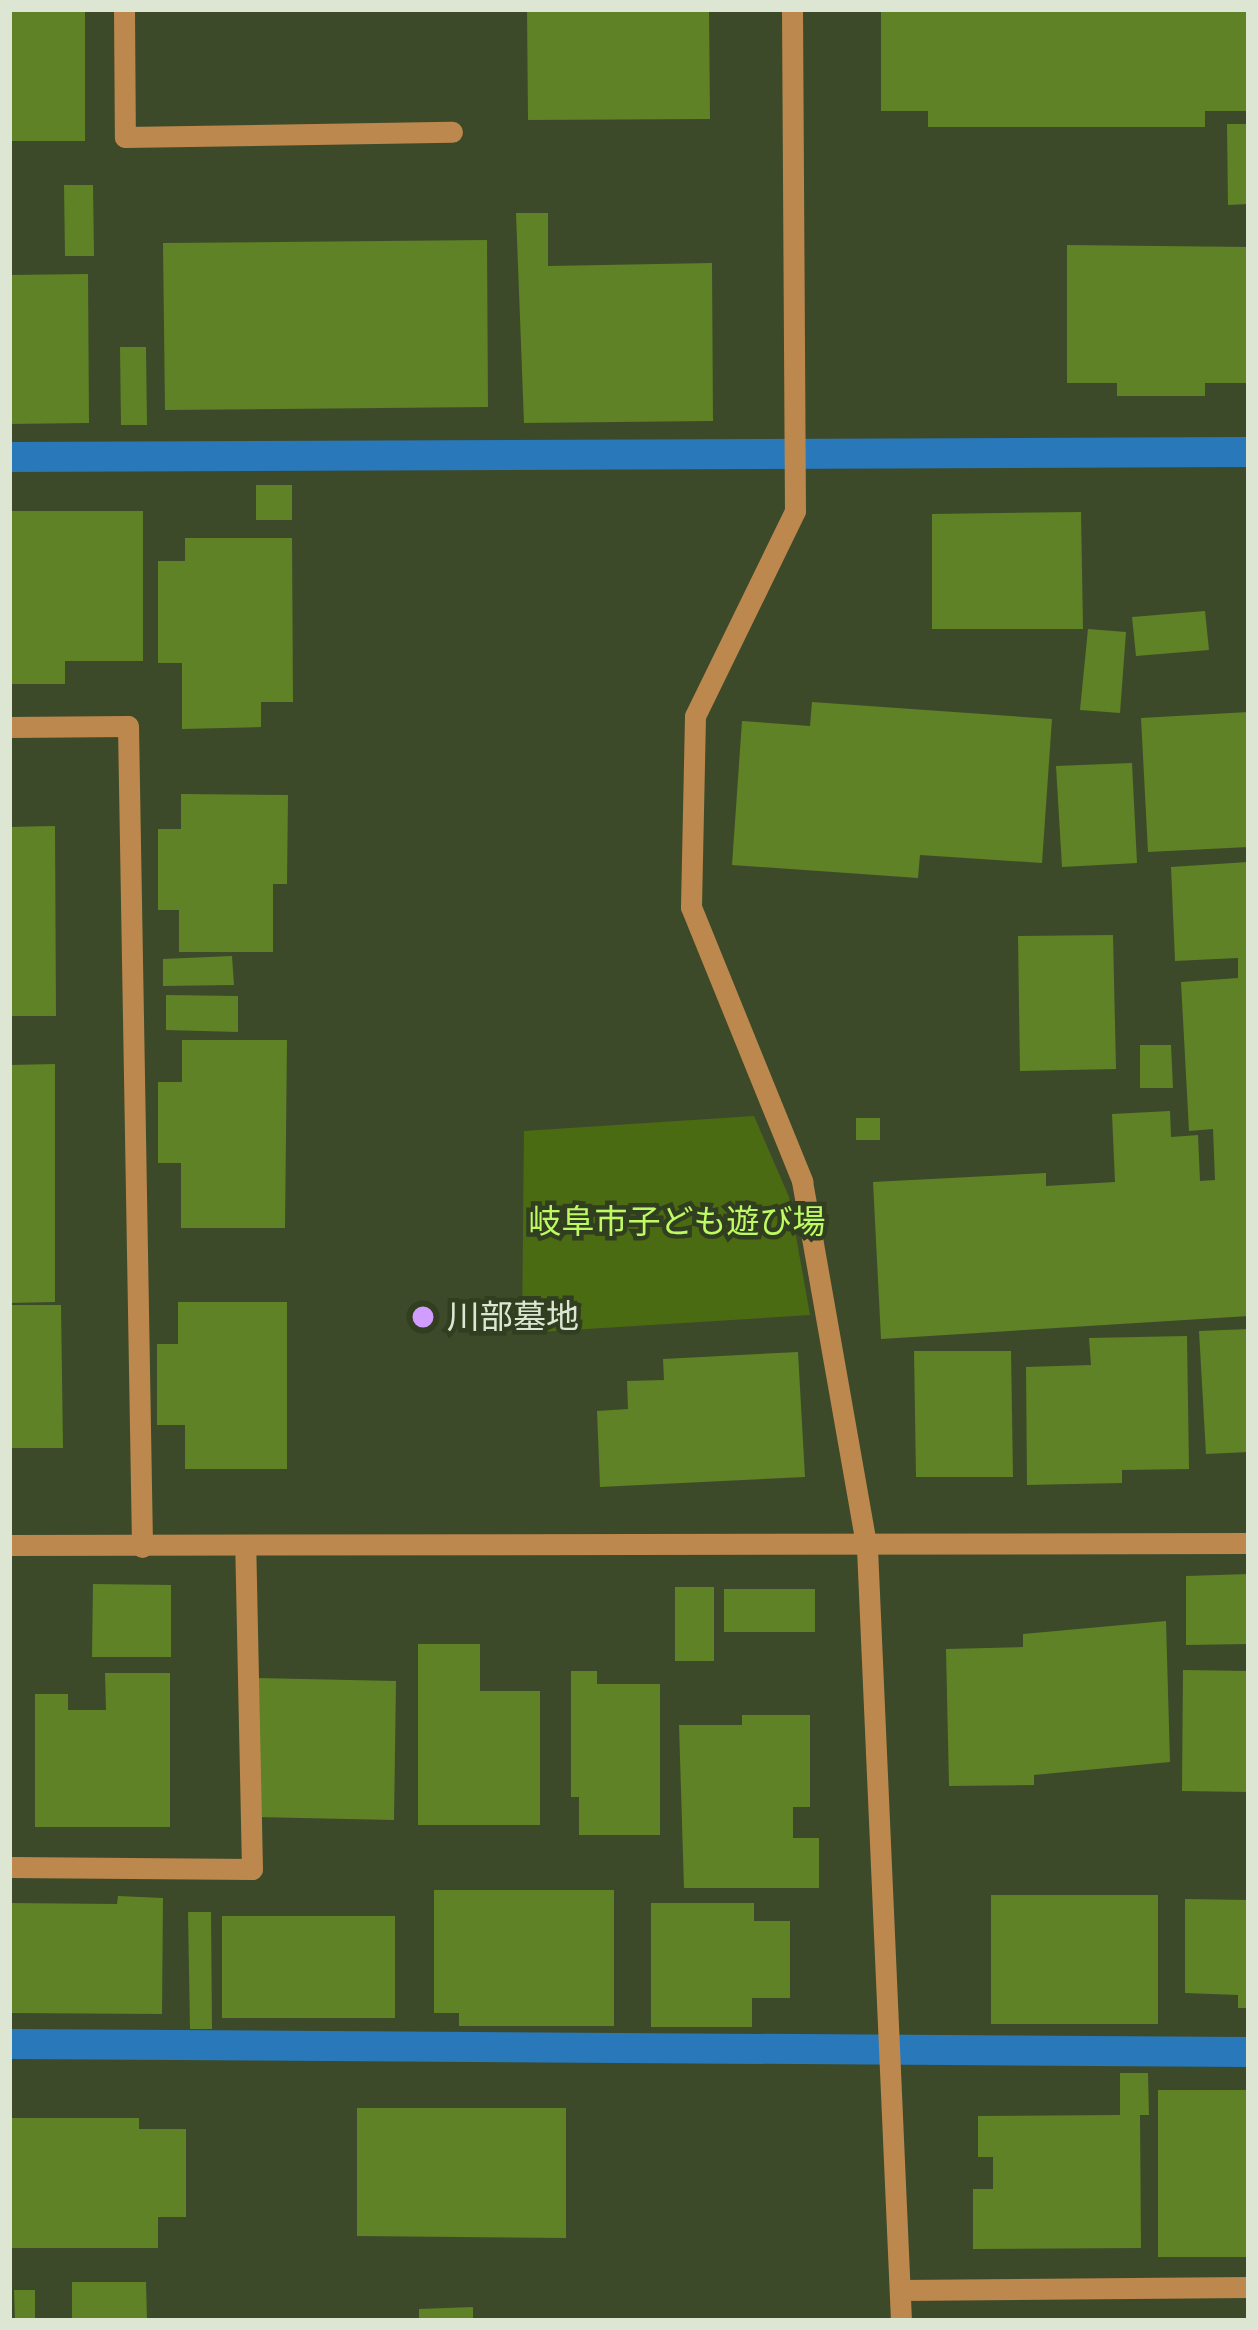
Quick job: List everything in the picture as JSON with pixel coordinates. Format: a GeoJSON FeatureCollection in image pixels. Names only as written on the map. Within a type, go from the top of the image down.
{"type":"FeatureCollection","features":[{"type":"Feature","properties":{"kind":"street"},"geometry":{"type":"LineString","coordinates":[[124,9],[125,136],[452,132]]}},
{"type":"Feature","properties":{"kind":"street"},"geometry":{"type":"LineString","coordinates":[[792,9],[795,511],[694,716],[691,907],[802,1181],[867,1548],[901,2321]]}},
{"type":"Feature","properties":{"kind":"street"},"geometry":{"type":"LineString","coordinates":[[9,727],[128,726],[142,1546]]}},
{"type":"Feature","properties":{"kind":"street"},"geometry":{"type":"LineString","coordinates":[[9,1545],[867,1548],[1249,1544]]}},
{"type":"Feature","properties":{"kind":"street"},"geometry":{"type":"LineString","coordinates":[[9,1867],[252,1869],[245,1546]]}},
{"type":"Feature","properties":{"kind":"street"},"geometry":{"type":"LineString","coordinates":[[900,2290],[1249,2287]]}},
{"type":"Feature","properties":{"kind":"green space","name":"岐阜市子ども遊び場"},"geometry":{"type":"Polygon","coordinates":[[[754,1116],[789,1197],[810,1315],[522,1333],[524,1131],[754,1116]]]}},
{"type":"Feature","properties":{"kind":"building"},"geometry":{"type":"Polygon","coordinates":[[[9,9],[85,9],[85,141],[9,141],[9,9]]]}},
{"type":"Feature","properties":{"kind":"building"},"geometry":{"type":"Polygon","coordinates":[[[527,9],[709,9],[710,119],[528,120],[527,9]]]}},
{"type":"Feature","properties":{"kind":"building"},"geometry":{"type":"Polygon","coordinates":[[[881,9],[1249,9],[1249,111],[1205,111],[1205,127],[928,127],[928,111],[881,111],[881,9]]]}},
{"type":"Feature","properties":{"kind":"building"},"geometry":{"type":"Polygon","coordinates":[[[1227,124],[1249,124],[1249,204],[1228,205],[1227,124]]]}},
{"type":"Feature","properties":{"kind":"building"},"geometry":{"type":"Polygon","coordinates":[[[64,185],[93,185],[94,256],[65,256],[64,185]]]}},
{"type":"Feature","properties":{"kind":"building"},"geometry":{"type":"Polygon","coordinates":[[[516,213],[548,213],[548,266],[712,263],[713,421],[524,423],[516,213]]]}},
{"type":"Feature","properties":{"kind":"building"},"geometry":{"type":"Polygon","coordinates":[[[487,240],[488,407],[165,410],[163,243],[487,240]]]}},
{"type":"Feature","properties":{"kind":"building"},"geometry":{"type":"Polygon","coordinates":[[[1067,245],[1249,247],[1249,383],[1205,383],[1205,396],[1117,396],[1117,383],[1067,383],[1067,245]]]}},
{"type":"Feature","properties":{"kind":"building"},"geometry":{"type":"Polygon","coordinates":[[[88,274],[89,423],[9,424],[9,275],[88,274]]]}},
{"type":"Feature","properties":{"kind":"building"},"geometry":{"type":"Polygon","coordinates":[[[120,347],[146,347],[147,425],[121,425],[120,347]]]}},
{"type":"Feature","properties":{"kind":"building"},"geometry":{"type":"Polygon","coordinates":[[[256,485],[292,485],[292,520],[256,520],[256,485]]]}},
{"type":"Feature","properties":{"kind":"building"},"geometry":{"type":"Polygon","coordinates":[[[9,511],[143,511],[143,661],[65,661],[65,684],[9,684],[9,511]]]}},
{"type":"Feature","properties":{"kind":"building"},"geometry":{"type":"Polygon","coordinates":[[[1081,512],[1083,629],[932,629],[932,514],[1081,512]]]}},
{"type":"Feature","properties":{"kind":"building"},"geometry":{"type":"Polygon","coordinates":[[[185,538],[292,538],[293,702],[261,702],[261,727],[182,729],[182,663],[158,663],[158,561],[185,561],[185,538]]]}},
{"type":"Feature","properties":{"kind":"building"},"geometry":{"type":"Polygon","coordinates":[[[1205,611],[1209,650],[1136,656],[1132,617],[1205,611]]]}},
{"type":"Feature","properties":{"kind":"building"},"geometry":{"type":"Polygon","coordinates":[[[1088,629],[1126,632],[1120,713],[1080,710],[1088,629]]]}},
{"type":"Feature","properties":{"kind":"building"},"geometry":{"type":"Polygon","coordinates":[[[812,702],[1052,719],[1042,863],[920,855],[918,878],[732,865],[742,721],[810,726],[812,702]]]}},
{"type":"Feature","properties":{"kind":"building"},"geometry":{"type":"Polygon","coordinates":[[[1249,712],[1249,847],[1148,852],[1141,718],[1249,712]]]}},
{"type":"Feature","properties":{"kind":"building"},"geometry":{"type":"Polygon","coordinates":[[[1132,763],[1137,863],[1062,867],[1056,766],[1132,763]]]}},
{"type":"Feature","properties":{"kind":"building"},"geometry":{"type":"Polygon","coordinates":[[[181,794],[288,795],[287,884],[273,884],[273,952],[179,952],[179,910],[158,910],[158,829],[181,829],[181,794]]]}},
{"type":"Feature","properties":{"kind":"building"},"geometry":{"type":"Polygon","coordinates":[[[55,826],[56,1016],[9,1016],[9,827],[55,826]]]}},
{"type":"Feature","properties":{"kind":"building"},"geometry":{"type":"Polygon","coordinates":[[[1248,862],[1249,1316],[881,1339],[873,1182],[1046,1173],[1046,1186],[1115,1182],[1112,1114],[1170,1111],[1171,1137],[1198,1135],[1200,1181],[1215,1180],[1213,1129],[1189,1131],[1181,982],[1238,978],[1238,958],[1175,961],[1171,867],[1248,862]]]}},
{"type":"Feature","properties":{"kind":"building"},"geometry":{"type":"Polygon","coordinates":[[[1113,935],[1116,1069],[1020,1071],[1018,936],[1113,935]]]}},
{"type":"Feature","properties":{"kind":"building"},"geometry":{"type":"Polygon","coordinates":[[[232,956],[234,985],[163,986],[163,959],[232,956]]]}},
{"type":"Feature","properties":{"kind":"building"},"geometry":{"type":"Polygon","coordinates":[[[166,995],[238,996],[238,1032],[166,1030],[166,995]]]}},
{"type":"Feature","properties":{"kind":"building"},"geometry":{"type":"Polygon","coordinates":[[[182,1040],[287,1040],[285,1228],[181,1228],[181,1163],[158,1163],[158,1082],[182,1082],[182,1040]]]}},
{"type":"Feature","properties":{"kind":"building"},"geometry":{"type":"Polygon","coordinates":[[[1140,1045],[1171,1045],[1173,1088],[1140,1088],[1140,1045]]]}},
{"type":"Feature","properties":{"kind":"building"},"geometry":{"type":"Polygon","coordinates":[[[55,1064],[55,1302],[9,1303],[9,1065],[55,1064]]]}},
{"type":"Feature","properties":{"kind":"building"},"geometry":{"type":"Polygon","coordinates":[[[856,1118],[880,1118],[880,1140],[856,1140],[856,1118]]]}},
{"type":"Feature","properties":{"kind":"building"},"geometry":{"type":"Polygon","coordinates":[[[178,1302],[287,1302],[287,1469],[185,1469],[185,1425],[157,1425],[157,1344],[178,1344],[178,1302]]]}},
{"type":"Feature","properties":{"kind":"building"},"geometry":{"type":"Polygon","coordinates":[[[9,1305],[61,1305],[63,1448],[9,1448],[9,1305]]]}},
{"type":"Feature","properties":{"kind":"building"},"geometry":{"type":"Polygon","coordinates":[[[1249,1329],[1249,1452],[1206,1454],[1199,1331],[1249,1329]]]}},
{"type":"Feature","properties":{"kind":"building"},"geometry":{"type":"Polygon","coordinates":[[[1187,1336],[1189,1469],[1122,1470],[1122,1483],[1027,1485],[1026,1367],[1091,1365],[1089,1338],[1187,1336]]]}},
{"type":"Feature","properties":{"kind":"building"},"geometry":{"type":"Polygon","coordinates":[[[914,1351],[1011,1351],[1013,1477],[916,1477],[914,1351]]]}},
{"type":"Feature","properties":{"kind":"building"},"geometry":{"type":"Polygon","coordinates":[[[798,1352],[805,1477],[600,1487],[597,1411],[628,1409],[627,1381],[664,1380],[663,1359],[798,1352]]]}},
{"type":"Feature","properties":{"kind":"building"},"geometry":{"type":"Polygon","coordinates":[[[1249,1574],[1249,1644],[1186,1645],[1186,1576],[1249,1574]]]}},
{"type":"Feature","properties":{"kind":"building"},"geometry":{"type":"Polygon","coordinates":[[[93,1584],[171,1585],[171,1657],[92,1657],[93,1584]]]}},
{"type":"Feature","properties":{"kind":"building"},"geometry":{"type":"Polygon","coordinates":[[[675,1587],[714,1587],[714,1661],[675,1661],[675,1587]]]}},
{"type":"Feature","properties":{"kind":"building"},"geometry":{"type":"Polygon","coordinates":[[[724,1589],[815,1589],[815,1632],[724,1632],[724,1589]]]}},
{"type":"Feature","properties":{"kind":"building"},"geometry":{"type":"Polygon","coordinates":[[[1166,1621],[1170,1762],[1034,1775],[1034,1785],[949,1786],[946,1649],[1023,1647],[1023,1634],[1166,1621]]]}},
{"type":"Feature","properties":{"kind":"building"},"geometry":{"type":"Polygon","coordinates":[[[418,1644],[480,1644],[480,1691],[540,1691],[540,1825],[418,1825],[418,1644]]]}},
{"type":"Feature","properties":{"kind":"building"},"geometry":{"type":"Polygon","coordinates":[[[1183,1670],[1249,1671],[1249,1792],[1182,1791],[1183,1670]]]}},
{"type":"Feature","properties":{"kind":"building"},"geometry":{"type":"Polygon","coordinates":[[[571,1671],[597,1671],[597,1684],[660,1684],[660,1835],[579,1835],[579,1797],[571,1797],[571,1671]]]}},
{"type":"Feature","properties":{"kind":"building"},"geometry":{"type":"Polygon","coordinates":[[[105,1673],[170,1673],[170,1827],[35,1827],[35,1694],[68,1694],[68,1710],[106,1710],[105,1673]]]}},
{"type":"Feature","properties":{"kind":"building"},"geometry":{"type":"Polygon","coordinates":[[[257,1678],[396,1681],[394,1820],[255,1817],[257,1678]]]}},
{"type":"Feature","properties":{"kind":"building"},"geometry":{"type":"Polygon","coordinates":[[[742,1715],[810,1715],[810,1807],[793,1807],[793,1838],[819,1838],[819,1888],[684,1888],[679,1725],[742,1725],[742,1715]]]}},
{"type":"Feature","properties":{"kind":"building"},"geometry":{"type":"Polygon","coordinates":[[[434,1890],[614,1890],[614,2026],[459,2026],[459,2013],[434,2013],[434,1890]]]}},
{"type":"Feature","properties":{"kind":"building"},"geometry":{"type":"Polygon","coordinates":[[[991,1895],[1158,1895],[1158,2024],[991,2024],[991,1895]]]}},
{"type":"Feature","properties":{"kind":"building"},"geometry":{"type":"Polygon","coordinates":[[[118,1896],[163,1898],[162,2014],[9,2013],[10,1903],[117,1904],[118,1896]]]}},
{"type":"Feature","properties":{"kind":"building"},"geometry":{"type":"Polygon","coordinates":[[[1185,1899],[1249,1900],[1249,2008],[1238,2008],[1238,1995],[1185,1993],[1185,1899]]]}},
{"type":"Feature","properties":{"kind":"building"},"geometry":{"type":"Polygon","coordinates":[[[651,1903],[754,1903],[754,1921],[790,1921],[790,1998],[752,1998],[752,2027],[651,2027],[651,1903]]]}},
{"type":"Feature","properties":{"kind":"building"},"geometry":{"type":"Polygon","coordinates":[[[188,1912],[211,1912],[212,2029],[190,2029],[188,1912]]]}},
{"type":"Feature","properties":{"kind":"building"},"geometry":{"type":"Polygon","coordinates":[[[222,1916],[395,1916],[395,2018],[222,2018],[222,1916]]]}},
{"type":"Feature","properties":{"kind":"building"},"geometry":{"type":"Polygon","coordinates":[[[1120,2073],[1148,2073],[1149,2115],[1140,2115],[1141,2248],[973,2249],[973,2189],[993,2189],[993,2157],[978,2157],[978,2116],[1120,2115],[1120,2073]]]}},
{"type":"Feature","properties":{"kind":"building"},"geometry":{"type":"Polygon","coordinates":[[[1158,2090],[1249,2090],[1249,2257],[1158,2257],[1158,2090]]]}},
{"type":"Feature","properties":{"kind":"building"},"geometry":{"type":"Polygon","coordinates":[[[357,2108],[566,2108],[566,2238],[357,2236],[357,2108]]]}},
{"type":"Feature","properties":{"kind":"building"},"geometry":{"type":"Polygon","coordinates":[[[12,2118],[139,2118],[139,2129],[186,2129],[186,2217],[158,2217],[158,2248],[12,2248],[12,2118]]]}},
{"type":"Feature","properties":{"kind":"building"},"geometry":{"type":"Polygon","coordinates":[[[72,2282],[146,2282],[147,2321],[72,2321],[72,2282]]]}},
{"type":"Feature","properties":{"kind":"building"},"geometry":{"type":"Polygon","coordinates":[[[14,2290],[35,2290],[35,2321],[15,2321],[14,2290]]]}},
{"type":"Feature","properties":{"kind":"building"},"geometry":{"type":"Polygon","coordinates":[[[473,2307],[473,2321],[419,2321],[419,2309],[473,2307]]]}},
{"type":"Feature","properties":{"kind":"waterway"},"geometry":{"type":"LineString","coordinates":[[9,457],[1249,452]]}},
{"type":"Feature","properties":{"kind":"waterway"},"geometry":{"type":"LineString","coordinates":[[9,2044],[1249,2052]]}},
{"type":"Feature","properties":{"kind":"place","name":"川部墓地"},"geometry":{"type":"Point","coordinates":[423,1317]}}]}
